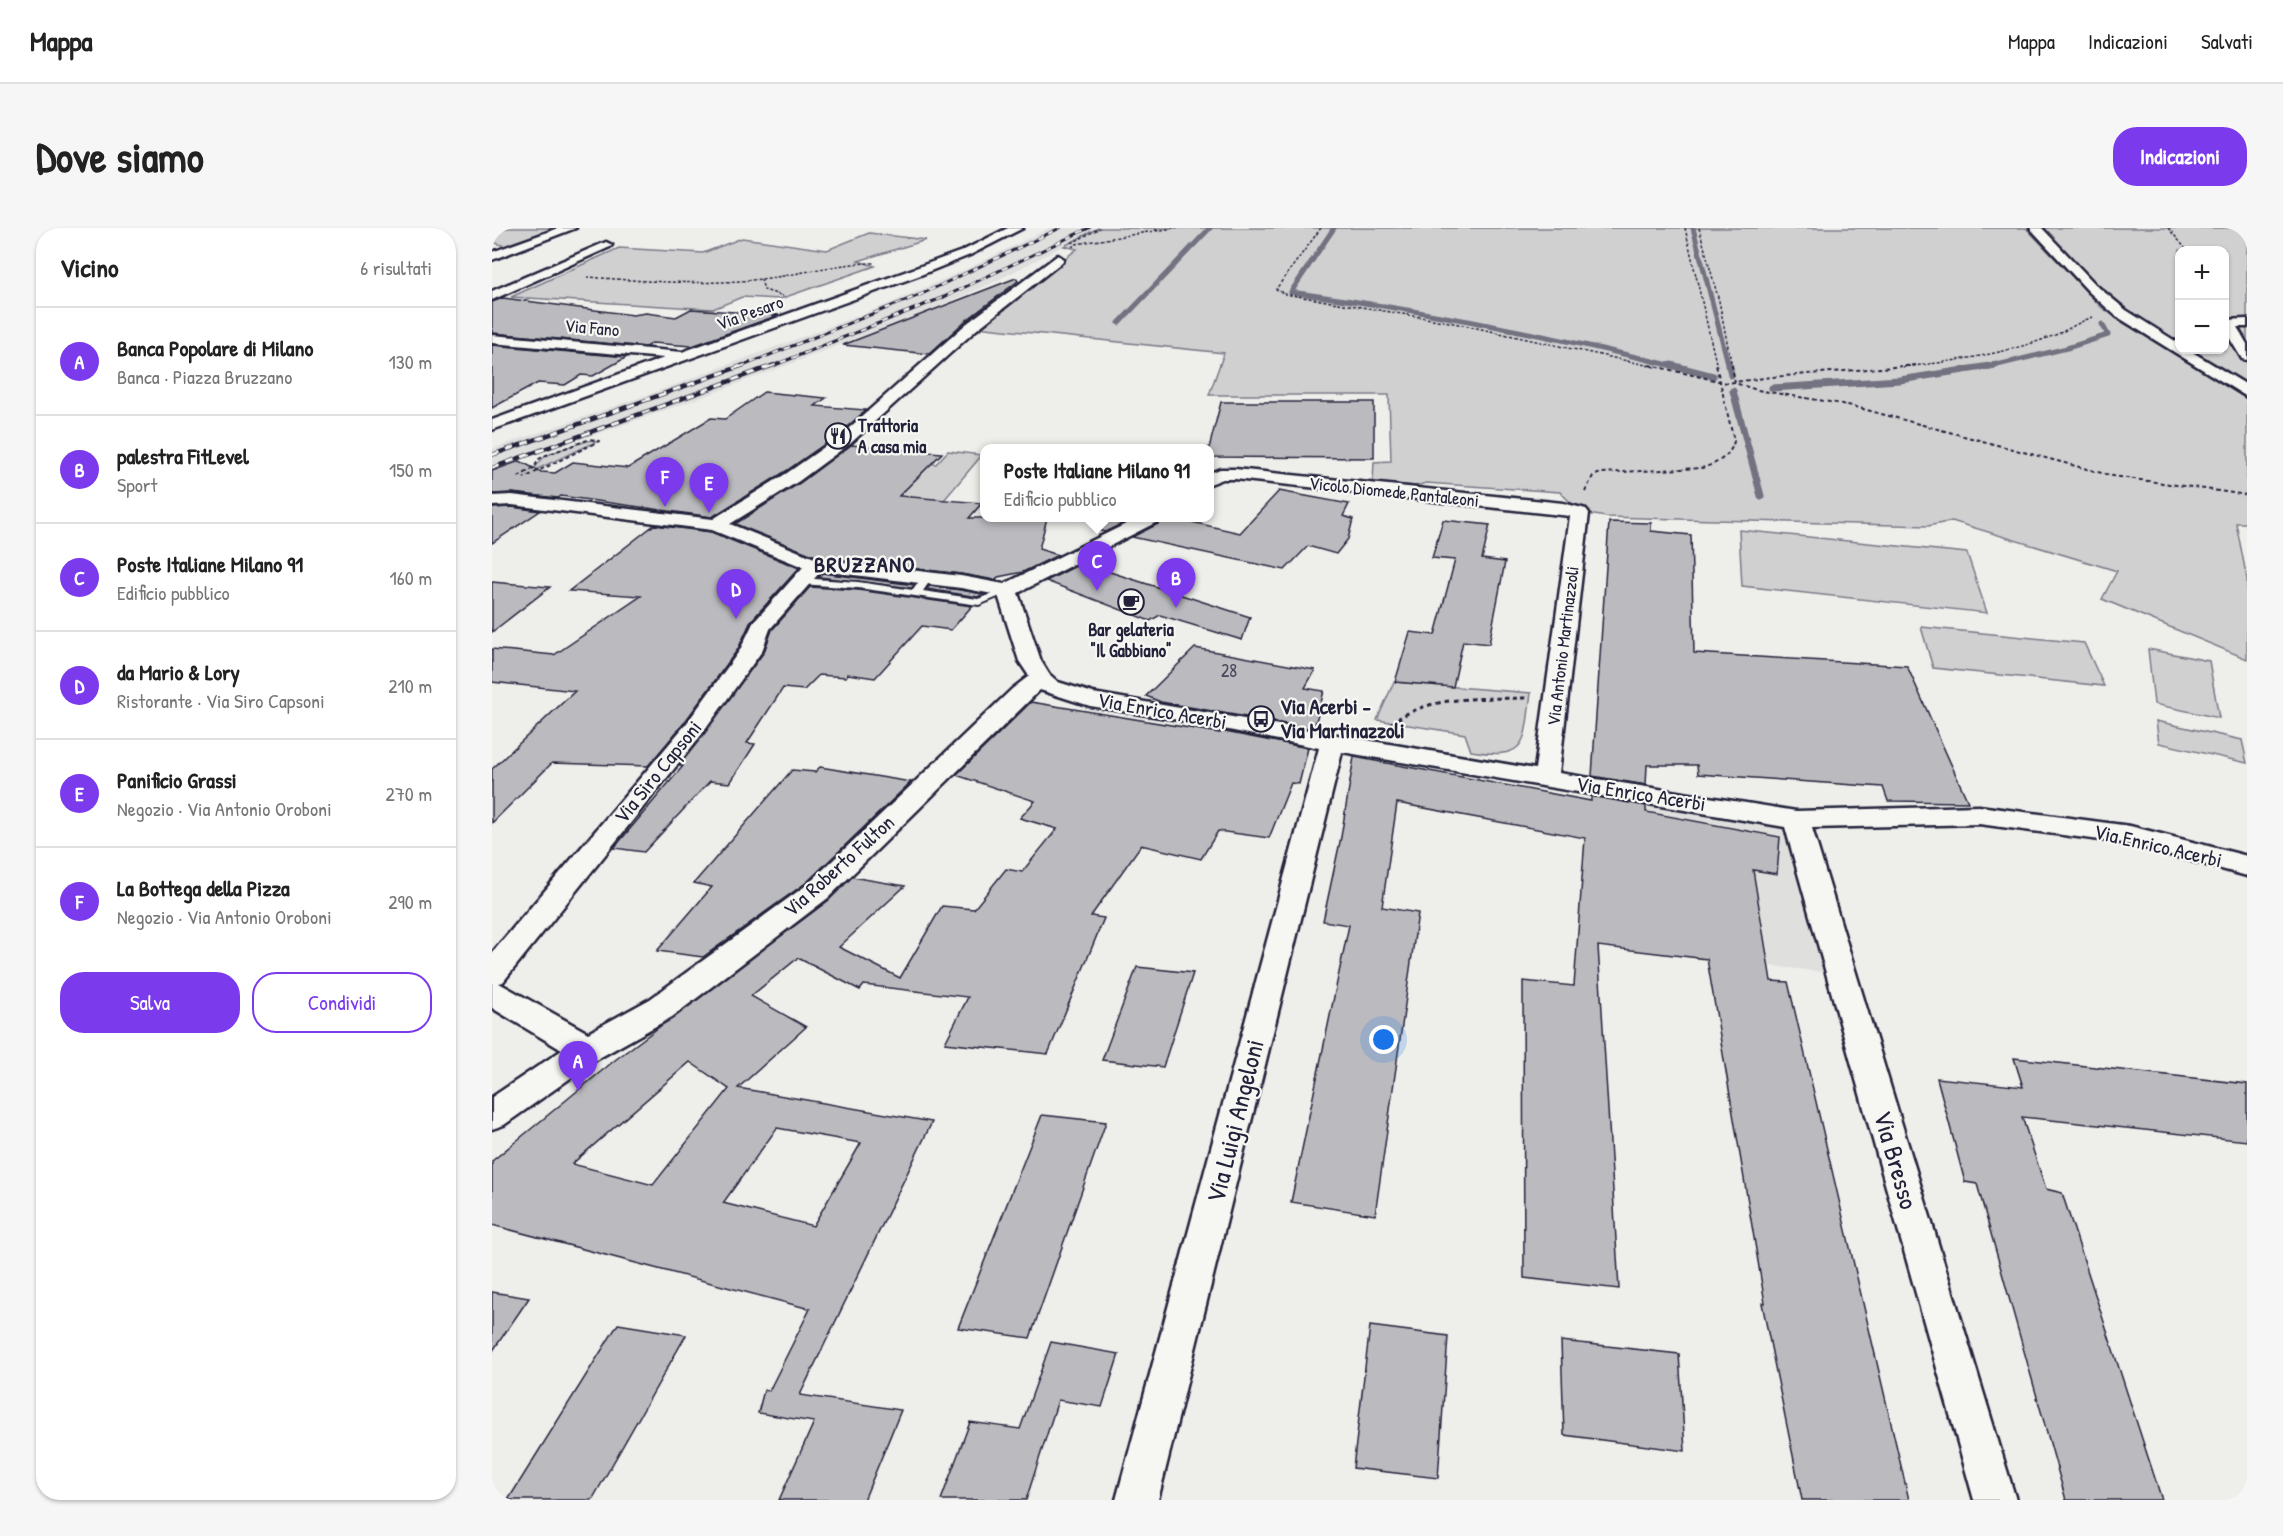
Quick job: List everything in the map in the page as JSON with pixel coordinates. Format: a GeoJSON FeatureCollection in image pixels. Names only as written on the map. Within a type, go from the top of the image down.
{"type":"FeatureCollection","features":[{"type":"Feature","properties":{"kind":"street"},"geometry":{"type":"LineString","coordinates":[[492,256],[570,228]]}},
{"type":"Feature","properties":{"kind":"street","name":"Via Pesaro"},"geometry":{"type":"LineString","coordinates":[[492,425],[690,356],[966,254],[1017,228]]}},
{"type":"Feature","properties":{"kind":"street"},"geometry":{"type":"LineString","coordinates":[[2036,228],[2093,289],[2121,313],[2247,392]]}},
{"type":"Feature","properties":{"kind":"street"},"geometry":{"type":"LineString","coordinates":[[492,296],[606,245]]}},
{"type":"Feature","properties":{"kind":"street"},"geometry":{"type":"LineString","coordinates":[[716,525],[793,477],[846,439],[971,327],[1058,259]]}},
{"type":"Feature","properties":{"kind":"street"},"geometry":{"type":"LineString","coordinates":[[2247,323],[2228,323],[2247,356]]}},
{"type":"Feature","properties":{"kind":"street","name":"Via Fano"},"geometry":{"type":"LineString","coordinates":[[492,339],[690,356]]}},
{"type":"Feature","properties":{"kind":"street","name":"Vicolo Diomede Pantaleoni"},"geometry":{"type":"LineString","coordinates":[[1214,477],[1220,474],[1234,474],[1563,508],[1580,513]]}},
{"type":"Feature","properties":{"kind":"street"},"geometry":{"type":"LineString","coordinates":[[492,501],[512,488],[716,525],[807,573],[1007,591],[1142,522]]}},
{"type":"Feature","properties":{"kind":"street","name":"Via Antonio Martinazzoli"},"geometry":{"type":"LineString","coordinates":[[1546,778],[1580,513]]}},
{"type":"Feature","properties":{"kind":"street","name":"Via Siro Capsoni"},"geometry":{"type":"LineString","coordinates":[[492,974],[694,729],[752,651],[760,627],[807,573]]}},
{"type":"Feature","properties":{"kind":"street"},"geometry":{"type":"LineString","coordinates":[[1007,591],[1030,661],[1041,678]]}},
{"type":"Feature","properties":{"kind":"street","name":"Via Enrico Acerbi"},"geometry":{"type":"LineString","coordinates":[[1041,678],[1050,687],[1090,699],[1173,712],[1332,743],[1796,820],[1979,815],[2130,835],[2247,866]]}},
{"type":"Feature","properties":{"kind":"street","name":"Via Roberto Fulton"},"geometry":{"type":"LineString","coordinates":[[492,1115],[588,1049],[661,1008],[818,891],[1020,694],[1041,678]]}},
{"type":"Feature","properties":{"kind":"street","name":"Via Luigi Angeloni"},"geometry":{"type":"LineString","coordinates":[[1137,1500],[1332,743]]}},
{"type":"Feature","properties":{"kind":"street","name":"Via Bresso"},"geometry":{"type":"LineString","coordinates":[[1796,820],[1995,1500]]}},
{"type":"Feature","properties":{"kind":"street"},"geometry":{"type":"LineString","coordinates":[[492,993],[588,1049]]}},
{"type":"Feature","properties":{"kind":"path"},"geometry":{"type":"LineString","coordinates":[[1100,228],[1071,243],[1173,228]]}},
{"type":"Feature","properties":{"kind":"path"},"geometry":{"type":"LineString","coordinates":[[1154,231],[1158,228]]}},
{"type":"Feature","properties":{"kind":"path"},"geometry":{"type":"LineString","coordinates":[[1321,228],[1276,289],[1285,294],[1384,309],[1510,333],[1720,383],[1735,383],[1774,376],[1905,367],[1943,362],[2030,343],[2068,330],[2082,320],[2121,313]]}},
{"type":"Feature","properties":{"kind":"path"},"geometry":{"type":"LineString","coordinates":[[1580,513],[1587,483],[1593,476],[1601,473],[1684,471],[1702,468],[1726,457],[1732,450],[1734,441],[1685,228]]}},
{"type":"Feature","properties":{"kind":"path"},"geometry":{"type":"LineString","coordinates":[[1699,228],[1719,301],[1735,383]]}},
{"type":"Feature","properties":{"kind":"path"},"geometry":{"type":"LineString","coordinates":[[2168,228],[2184,246]]}},
{"type":"Feature","properties":{"kind":"path"},"geometry":{"type":"LineString","coordinates":[[1058,259],[1076,244]]}},
{"type":"Feature","properties":{"kind":"path"},"geometry":{"type":"LineString","coordinates":[[538,275],[694,284],[761,279],[856,263],[874,263],[880,266]]}},
{"type":"Feature","properties":{"kind":"path"},"geometry":{"type":"LineString","coordinates":[[761,279],[764,291],[784,297]]}},
{"type":"Feature","properties":{"kind":"path"},"geometry":{"type":"LineString","coordinates":[[1735,383],[1757,390],[1848,405],[2113,476],[2247,495]]}},
{"type":"Feature","properties":{"kind":"path"},"geometry":{"type":"LineString","coordinates":[[590,439],[599,441],[512,488],[534,468],[539,459],[546,455],[590,439]]}},
{"type":"Feature","properties":{"kind":"path"},"geometry":{"type":"LineString","coordinates":[[1390,724],[1411,710],[1437,702],[1529,698]]}},
{"type":"Feature","properties":{"kind":"shaded area"},"geometry":{"type":"Polygon","coordinates":[[[492,228],[554,228],[505,246],[492,242],[492,228]]]}},
{"type":"Feature","properties":{"kind":"shaded area"},"geometry":{"type":"Polygon","coordinates":[[[1049,228],[1098,228],[990,284],[927,312],[708,395],[492,471],[492,449],[658,391],[884,306],[971,267],[1049,228]]]}},
{"type":"Feature","properties":{"kind":"shaded area"},"geometry":{"type":"Polygon","coordinates":[[[1098,228],[2026,228],[2102,308],[2247,399],[2247,523],[2236,523],[2247,579],[2247,659],[2102,599],[2117,571],[1952,521],[1928,526],[1607,517],[1581,513],[1560,492],[1426,483],[1416,486],[1373,482],[1374,462],[1391,461],[1389,395],[1209,395],[1224,353],[976,327],[1077,249],[1064,246],[1098,228]]]}},
{"type":"Feature","properties":{"kind":"shaded area"},"geometry":{"type":"Polygon","coordinates":[[[2034,228],[2247,228],[2247,386],[2187,354],[2229,354],[2229,246],[2175,246],[2175,347],[2137,327],[2034,228]]]}},
{"type":"Feature","properties":{"kind":"shaded area"},"geometry":{"type":"Polygon","coordinates":[[[869,233],[926,240],[858,261],[875,266],[780,299],[742,297],[713,309],[511,297],[619,248],[703,253],[742,238],[827,250],[869,233]]]}},
{"type":"Feature","properties":{"kind":"shaded area"},"geometry":{"type":"Polygon","coordinates":[[[592,440],[596,442],[520,477],[535,468],[551,453],[592,440]]]}},
{"type":"Feature","properties":{"kind":"shaded area"},"geometry":{"type":"Polygon","coordinates":[[[948,451],[980,455],[944,500],[868,494],[916,463],[936,464],[948,451]]]}},
{"type":"Feature","properties":{"kind":"shaded area"},"geometry":{"type":"Polygon","coordinates":[[[1739,530],[1967,553],[1987,613],[1742,586],[1739,530]]]}},
{"type":"Feature","properties":{"kind":"shaded area"},"geometry":{"type":"Polygon","coordinates":[[[1921,627],[2084,643],[2104,686],[1933,668],[1921,627]]]}},
{"type":"Feature","properties":{"kind":"shaded area"},"geometry":{"type":"Polygon","coordinates":[[[2148,649],[2209,661],[2219,718],[2154,704],[2148,649]]]}},
{"type":"Feature","properties":{"kind":"shaded area"},"geometry":{"type":"Polygon","coordinates":[[[1394,682],[1531,693],[1527,724],[1520,744],[1514,750],[1504,753],[1471,751],[1465,734],[1377,720],[1394,682]]]}},
{"type":"Feature","properties":{"kind":"shaded area"},"geometry":{"type":"Polygon","coordinates":[[[2156,721],[2242,740],[2247,763],[2159,743],[2156,721]]]}},
{"type":"Feature","properties":{"kind":"shaded area"},"geometry":{"type":"Polygon","coordinates":[[[1627,792],[1796,820],[1841,974],[1617,948],[1627,792]]]}},
{"type":"Feature","properties":{"kind":"building"},"geometry":{"type":"Polygon","coordinates":[[[1016,278],[1018,281],[964,322],[929,354],[843,345],[1016,278]]]}},
{"type":"Feature","properties":{"kind":"building"},"geometry":{"type":"Polygon","coordinates":[[[503,298],[633,315],[646,313],[676,317],[691,309],[779,315],[692,346],[652,343],[646,347],[492,333],[492,302],[503,298]]]}},
{"type":"Feature","properties":{"kind":"building"},"geometry":{"type":"Polygon","coordinates":[[[492,345],[627,357],[593,376],[581,375],[565,385],[538,383],[492,408],[492,345]]]}},
{"type":"Feature","properties":{"kind":"building"},"geometry":{"type":"Polygon","coordinates":[[[764,392],[826,398],[815,406],[866,410],[839,434],[786,471],[712,517],[561,496],[558,498],[512,493],[492,494],[492,471],[520,461],[541,472],[555,473],[573,462],[628,468],[711,418],[725,419],[764,392]]]}},
{"type":"Feature","properties":{"kind":"building"},"geometry":{"type":"Polygon","coordinates":[[[1221,402],[1374,402],[1374,458],[1214,457],[1214,444],[1210,444],[1221,402]]]}},
{"type":"Feature","properties":{"kind":"building"},"geometry":{"type":"Polygon","coordinates":[[[851,445],[942,453],[899,496],[980,503],[969,518],[980,518],[980,522],[1046,522],[1039,549],[1058,555],[1023,572],[998,577],[995,580],[818,557],[735,524],[800,483],[851,445]]]}},
{"type":"Feature","properties":{"kind":"building"},"geometry":{"type":"Polygon","coordinates":[[[1279,491],[1349,504],[1343,516],[1353,519],[1348,539],[1336,554],[1308,546],[1285,570],[1132,537],[1159,522],[1191,522],[1240,533],[1279,491]]]}},
{"type":"Feature","properties":{"kind":"building"},"geometry":{"type":"Polygon","coordinates":[[[512,507],[540,511],[492,543],[492,508],[512,507]]]}},
{"type":"Feature","properties":{"kind":"building"},"geometry":{"type":"Polygon","coordinates":[[[1443,520],[1490,525],[1482,559],[1505,562],[1489,644],[1463,641],[1453,687],[1395,682],[1410,632],[1435,635],[1455,560],[1432,558],[1443,520]]]}},
{"type":"Feature","properties":{"kind":"building"},"geometry":{"type":"Polygon","coordinates":[[[1097,522],[1126,522],[1105,532],[1096,530],[1097,522]]]}},
{"type":"Feature","properties":{"kind":"building"},"geometry":{"type":"Polygon","coordinates":[[[1609,522],[1651,523],[1651,531],[1691,535],[1694,653],[1907,666],[1968,802],[1888,801],[1883,787],[1698,774],[1697,765],[1647,765],[1646,785],[1592,776],[1609,522]]]}},
{"type":"Feature","properties":{"kind":"building"},"geometry":{"type":"Polygon","coordinates":[[[654,525],[711,532],[799,568],[751,621],[738,649],[684,723],[648,766],[552,763],[492,823],[492,769],[575,691],[492,682],[492,649],[554,655],[641,596],[569,591],[654,525]]]}},
{"type":"Feature","properties":{"kind":"building"},"geometry":{"type":"Polygon","coordinates":[[[1082,563],[1250,617],[1242,640],[1160,615],[1150,621],[1046,581],[1082,563]]]}},
{"type":"Feature","properties":{"kind":"building"},"geometry":{"type":"Polygon","coordinates":[[[822,573],[914,585],[912,588],[819,577],[822,573]]]}},
{"type":"Feature","properties":{"kind":"building"},"geometry":{"type":"Polygon","coordinates":[[[492,582],[550,587],[492,632],[492,582]]]}},
{"type":"Feature","properties":{"kind":"building"},"geometry":{"type":"Polygon","coordinates":[[[929,586],[983,594],[978,597],[927,589],[929,586]]]}},
{"type":"Feature","properties":{"kind":"building"},"geometry":{"type":"Polygon","coordinates":[[[810,587],[858,590],[972,606],[951,630],[922,626],[875,678],[848,674],[846,677],[819,675],[804,690],[783,688],[747,743],[755,744],[730,783],[710,781],[644,852],[614,848],[683,766],[679,766],[764,652],[772,630],[810,587]]]}},
{"type":"Feature","properties":{"kind":"building"},"geometry":{"type":"Polygon","coordinates":[[[1195,648],[1315,670],[1305,688],[1324,691],[1314,729],[1161,702],[1146,696],[1195,648]]]}},
{"type":"Feature","properties":{"kind":"building"},"geometry":{"type":"Polygon","coordinates":[[[1031,702],[1220,733],[1220,731],[1308,748],[1299,784],[1291,783],[1269,838],[1218,831],[1201,859],[1141,845],[1091,916],[1104,918],[1048,1054],[945,1043],[968,997],[864,985],[860,990],[798,958],[751,996],[806,1027],[738,1088],[932,1122],[800,1395],[901,1410],[864,1500],[779,1500],[814,1422],[758,1413],[764,1390],[769,1391],[810,1309],[492,1225],[492,1161],[615,1060],[829,900],[852,877],[905,886],[839,947],[900,978],[942,906],[974,909],[1006,869],[1022,872],[1057,829],[1020,818],[1035,801],[956,775],[1031,702]],[[690,1062],[572,1164],[653,1185],[729,1089],[690,1062]],[[777,1128],[723,1203],[813,1226],[861,1143],[777,1128]]]}},
{"type":"Feature","properties":{"kind":"building"},"geometry":{"type":"Polygon","coordinates":[[[1354,757],[1591,801],[1591,796],[1646,806],[1646,812],[1780,837],[1777,874],[1753,870],[1771,981],[1788,982],[1909,1500],[1802,1500],[1762,1303],[1765,1303],[1707,959],[1598,946],[1619,1289],[1524,1278],[1523,981],[1574,986],[1585,838],[1397,803],[1382,907],[1418,913],[1375,1215],[1291,1202],[1349,925],[1323,921],[1341,837],[1354,757]]]}},
{"type":"Feature","properties":{"kind":"building"},"geometry":{"type":"Polygon","coordinates":[[[820,767],[911,782],[807,882],[703,957],[657,951],[712,887],[694,883],[792,770],[815,772],[820,767]]]}},
{"type":"Feature","properties":{"kind":"building"},"geometry":{"type":"Polygon","coordinates":[[[1137,967],[1193,973],[1163,1067],[1102,1060],[1137,967]]]}},
{"type":"Feature","properties":{"kind":"building"},"geometry":{"type":"Polygon","coordinates":[[[2014,1058],[2247,1084],[2247,1141],[2022,1117],[2046,1189],[2062,1193],[2162,1500],[2066,1500],[1977,1184],[1965,1182],[1937,1078],[2023,1087],[2014,1058]]]}},
{"type":"Feature","properties":{"kind":"building"},"geometry":{"type":"Polygon","coordinates":[[[1042,1115],[1106,1122],[1030,1338],[958,1328],[1042,1115]]]}},
{"type":"Feature","properties":{"kind":"building"},"geometry":{"type":"Polygon","coordinates":[[[492,1292],[529,1298],[492,1352],[492,1292]]]}},
{"type":"Feature","properties":{"kind":"building"},"geometry":{"type":"Polygon","coordinates":[[[618,1324],[686,1335],[592,1500],[508,1500],[618,1324]]]}},
{"type":"Feature","properties":{"kind":"building"},"geometry":{"type":"Polygon","coordinates":[[[1370,1326],[1448,1336],[1438,1478],[1353,1468],[1370,1326]]]}},
{"type":"Feature","properties":{"kind":"building"},"geometry":{"type":"Polygon","coordinates":[[[1561,1341],[1679,1354],[1685,1451],[1564,1435],[1561,1341]]]}},
{"type":"Feature","properties":{"kind":"building"},"geometry":{"type":"Polygon","coordinates":[[[1051,1342],[1119,1354],[1102,1407],[1058,1400],[1026,1500],[941,1500],[970,1422],[1020,1429],[1051,1342]]]}},
{"type":"Feature","properties":{"kind":"waterway"},"geometry":{"type":"LineString","coordinates":[[1119,323],[1210,228]]}},
{"type":"Feature","properties":{"kind":"waterway"},"geometry":{"type":"LineString","coordinates":[[1334,228],[1291,292],[1485,324],[1677,367]]}},
{"type":"Feature","properties":{"kind":"waterway"},"geometry":{"type":"LineString","coordinates":[[1693,228],[1729,367]]}},
{"type":"Feature","properties":{"kind":"waterway"},"geometry":{"type":"LineString","coordinates":[[1989,367],[2067,348],[2108,335],[2102,324]]}},
{"type":"Feature","properties":{"kind":"waterway"},"geometry":{"type":"LineString","coordinates":[[1671,365],[1713,376]]}},
{"type":"Feature","properties":{"kind":"waterway"},"geometry":{"type":"LineString","coordinates":[[1729,365],[1731,375]]}},
{"type":"Feature","properties":{"kind":"waterway"},"geometry":{"type":"LineString","coordinates":[[1772,388],[1900,380],[1996,365]]}},
{"type":"Feature","properties":{"kind":"waterway"},"geometry":{"type":"LineString","coordinates":[[1733,391],[1761,496]]}},
{"type":"Feature","properties":{"kind":"railway"},"geometry":{"type":"LineString","coordinates":[[740,367],[922,294],[1060,228]]}},
{"type":"Feature","properties":{"kind":"railway"},"geometry":{"type":"LineString","coordinates":[[770,367],[944,297],[1089,228]]}},
{"type":"Feature","properties":{"kind":"railway"},"geometry":{"type":"LineString","coordinates":[[492,455],[744,365]]}},
{"type":"Feature","properties":{"kind":"railway"},"geometry":{"type":"LineString","coordinates":[[492,468],[774,365]]}},
{"type":"Feature","properties":{"kind":"place","name":"Trattoria A casa mia"},"geometry":{"type":"Point","coordinates":[838,436]}},
{"type":"Feature","properties":{"kind":"place","name":"La Bottega della Pizza"},"geometry":{"type":"Point","coordinates":[665,507]}},
{"type":"Feature","properties":{"kind":"place","name":"Panificio Grassi"},"geometry":{"type":"Point","coordinates":[709,513]}},
{"type":"Feature","properties":{"kind":"place","name":"Poste Italiane Milano 91"},"geometry":{"type":"Point","coordinates":[1097,591]}},
{"type":"Feature","properties":{"kind":"place","name":"Bar gelateria \"Il Gabbiano\""},"geometry":{"type":"Point","coordinates":[1131,602]}},
{"type":"Feature","properties":{"kind":"place","name":"palestra FitLevel"},"geometry":{"type":"Point","coordinates":[1176,608]}},
{"type":"Feature","properties":{"kind":"place","name":"da Mario & Lory"},"geometry":{"type":"Point","coordinates":[736,619]}},
{"type":"Feature","properties":{"kind":"place","name":"Via Acerbi - Via Martinazzoli"},"geometry":{"type":"Point","coordinates":[1261,719]}},
{"type":"Feature","properties":{"kind":"place","name":"Banca Popolare di Milano"},"geometry":{"type":"Point","coordinates":[578,1091]}},
{"type":"Feature","properties":{"kind":"district","name":"BRUZZANO"},"geometry":{"type":"Point","coordinates":[865,564]}}]}
